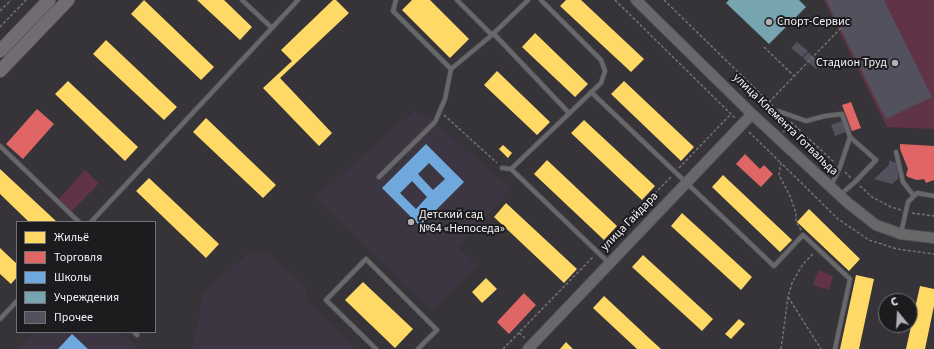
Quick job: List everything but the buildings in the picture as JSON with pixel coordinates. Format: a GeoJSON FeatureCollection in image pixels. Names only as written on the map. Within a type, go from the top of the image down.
{"type":"FeatureCollection","features":[{"type":"Feature","properties":{"kind":"main road"},"geometry":{"type":"LineString","coordinates":[[0,51],[49,0]]}},
{"type":"Feature","properties":{"kind":"main road"},"geometry":{"type":"LineString","coordinates":[[0,72],[68,0]]}},
{"type":"Feature","properties":{"kind":"street","name":"улица Клемента Готвальда"},"geometry":{"type":"LineString","coordinates":[[636,0],[752,114],[830,187],[876,225],[901,234],[934,238]]}},
{"type":"Feature","properties":{"kind":"street","name":"улица Гайдара"},"geometry":{"type":"LineString","coordinates":[[528,349],[752,114]]}},
{"type":"Feature","properties":{"kind":"lane"},"geometry":{"type":"LineString","coordinates":[[242,0],[272,28]]}},
{"type":"Feature","properties":{"kind":"lane"},"geometry":{"type":"LineString","coordinates":[[92,221],[298,0]]}},
{"type":"Feature","properties":{"kind":"lane"},"geometry":{"type":"LineString","coordinates":[[396,0],[393,11],[451,69]]}},
{"type":"Feature","properties":{"kind":"lane"},"geometry":{"type":"LineString","coordinates":[[457,0],[493,34],[570,113]]}},
{"type":"Feature","properties":{"kind":"lane"},"geometry":{"type":"LineString","coordinates":[[379,177],[435,122],[445,99],[451,69],[493,34],[528,0]]}},
{"type":"Feature","properties":{"kind":"lane"},"geometry":{"type":"LineString","coordinates":[[511,169],[601,83],[605,71],[601,60],[541,0]]}},
{"type":"Feature","properties":{"kind":"lane"},"geometry":{"type":"LineString","coordinates":[[591,92],[774,266],[804,235],[850,279],[835,349]]}},
{"type":"Feature","properties":{"kind":"lane"},"geometry":{"type":"LineString","coordinates":[[778,111],[806,121],[825,116],[842,114],[850,137],[876,160],[856,182],[840,195]]}},
{"type":"Feature","properties":{"kind":"lane"},"geometry":{"type":"LineString","coordinates":[[830,187],[840,167],[850,137]]}},
{"type":"Feature","properties":{"kind":"lane"},"geometry":{"type":"LineString","coordinates":[[0,146],[78,221]]}},
{"type":"Feature","properties":{"kind":"lane"},"geometry":{"type":"LineString","coordinates":[[896,152],[903,182],[914,196]]}},
{"type":"Feature","properties":{"kind":"lane"},"geometry":{"type":"LineString","coordinates":[[502,168],[511,169],[609,263]]}},
{"type":"Feature","properties":{"kind":"lane"},"geometry":{"type":"LineString","coordinates":[[901,234],[908,202],[917,193],[934,196]]}},
{"type":"Feature","properties":{"kind":"lane"},"geometry":{"type":"LineString","coordinates":[[376,349],[326,300],[366,260],[437,330],[418,349]]}},
{"type":"Feature","properties":{"kind":"lane"},"geometry":{"type":"LineString","coordinates":[[0,319],[16,302]]}},
{"type":"Feature","properties":{"kind":"path"},"geometry":{"type":"LineString","coordinates":[[0,12],[11,0]]}},
{"type":"Feature","properties":{"kind":"path"},"geometry":{"type":"LineString","coordinates":[[0,27],[26,0]]}},
{"type":"Feature","properties":{"kind":"path"},"geometry":{"type":"LineString","coordinates":[[615,0],[838,219],[870,240],[897,250],[934,254]]}},
{"type":"Feature","properties":{"kind":"path"},"geometry":{"type":"LineString","coordinates":[[664,0],[778,111],[872,197],[891,207],[934,216]]}},
{"type":"Feature","properties":{"kind":"path"},"geometry":{"type":"LineString","coordinates":[[769,102],[841,28]]}},
{"type":"Feature","properties":{"kind":"path"},"geometry":{"type":"LineString","coordinates":[[764,47],[794,76]]}},
{"type":"Feature","properties":{"kind":"path"},"geometry":{"type":"LineString","coordinates":[[440,111],[502,168]]}},
{"type":"Feature","properties":{"kind":"path"},"geometry":{"type":"LineString","coordinates":[[503,349],[731,114]]}},
{"type":"Feature","properties":{"kind":"path"},"geometry":{"type":"LineString","coordinates":[[781,163],[779,175],[790,196],[796,213],[796,222],[804,235]]}},
{"type":"Feature","properties":{"kind":"path"},"geometry":{"type":"LineString","coordinates":[[782,349],[788,297],[792,283],[803,264],[819,249]]}},
{"type":"Feature","properties":{"kind":"path"},"geometry":{"type":"LineString","coordinates":[[788,297],[822,349]]}},
{"type":"Feature","properties":{"kind":"shaded area","name":"Стадион Труд"},"geometry":{"type":"Polygon","coordinates":[[[824,0],[934,0],[934,129],[887,127],[824,0]]]}},
{"type":"Feature","properties":{"kind":"shaded area","name":"Детский сад №64 «Непоседа»"},"geometry":{"type":"Polygon","coordinates":[[[414,111],[435,122],[511,189],[458,247],[477,265],[431,311],[316,197],[414,111]]]}},
{"type":"Feature","properties":{"kind":"shaded area"},"geometry":{"type":"Polygon","coordinates":[[[85,170],[99,183],[72,211],[59,199],[85,170]]]}},
{"type":"Feature","properties":{"kind":"shaded area"},"geometry":{"type":"Polygon","coordinates":[[[267,253],[306,287],[306,300],[356,349],[192,349],[204,293],[246,255],[267,253]]]}},
{"type":"Feature","properties":{"kind":"shaded area"},"geometry":{"type":"Polygon","coordinates":[[[818,270],[833,276],[829,290],[813,285],[818,270]]]}},
{"type":"Feature","properties":{"kind":"shaded area"},"geometry":{"type":"Polygon","coordinates":[[[32,333],[122,333],[139,349],[17,349],[32,333]]]}},
{"type":"Feature","properties":{"kind":"place","name":"Спорт-Сервис"},"geometry":{"type":"Point","coordinates":[769,22]}},
{"type":"Feature","properties":{"kind":"place","name":"Стадион Труд"},"geometry":{"type":"Point","coordinates":[895,63]}},
{"type":"Feature","properties":{"kind":"place","name":"Детский сад №64 «Непоседа»"},"geometry":{"type":"Point","coordinates":[411,222]}}]}
